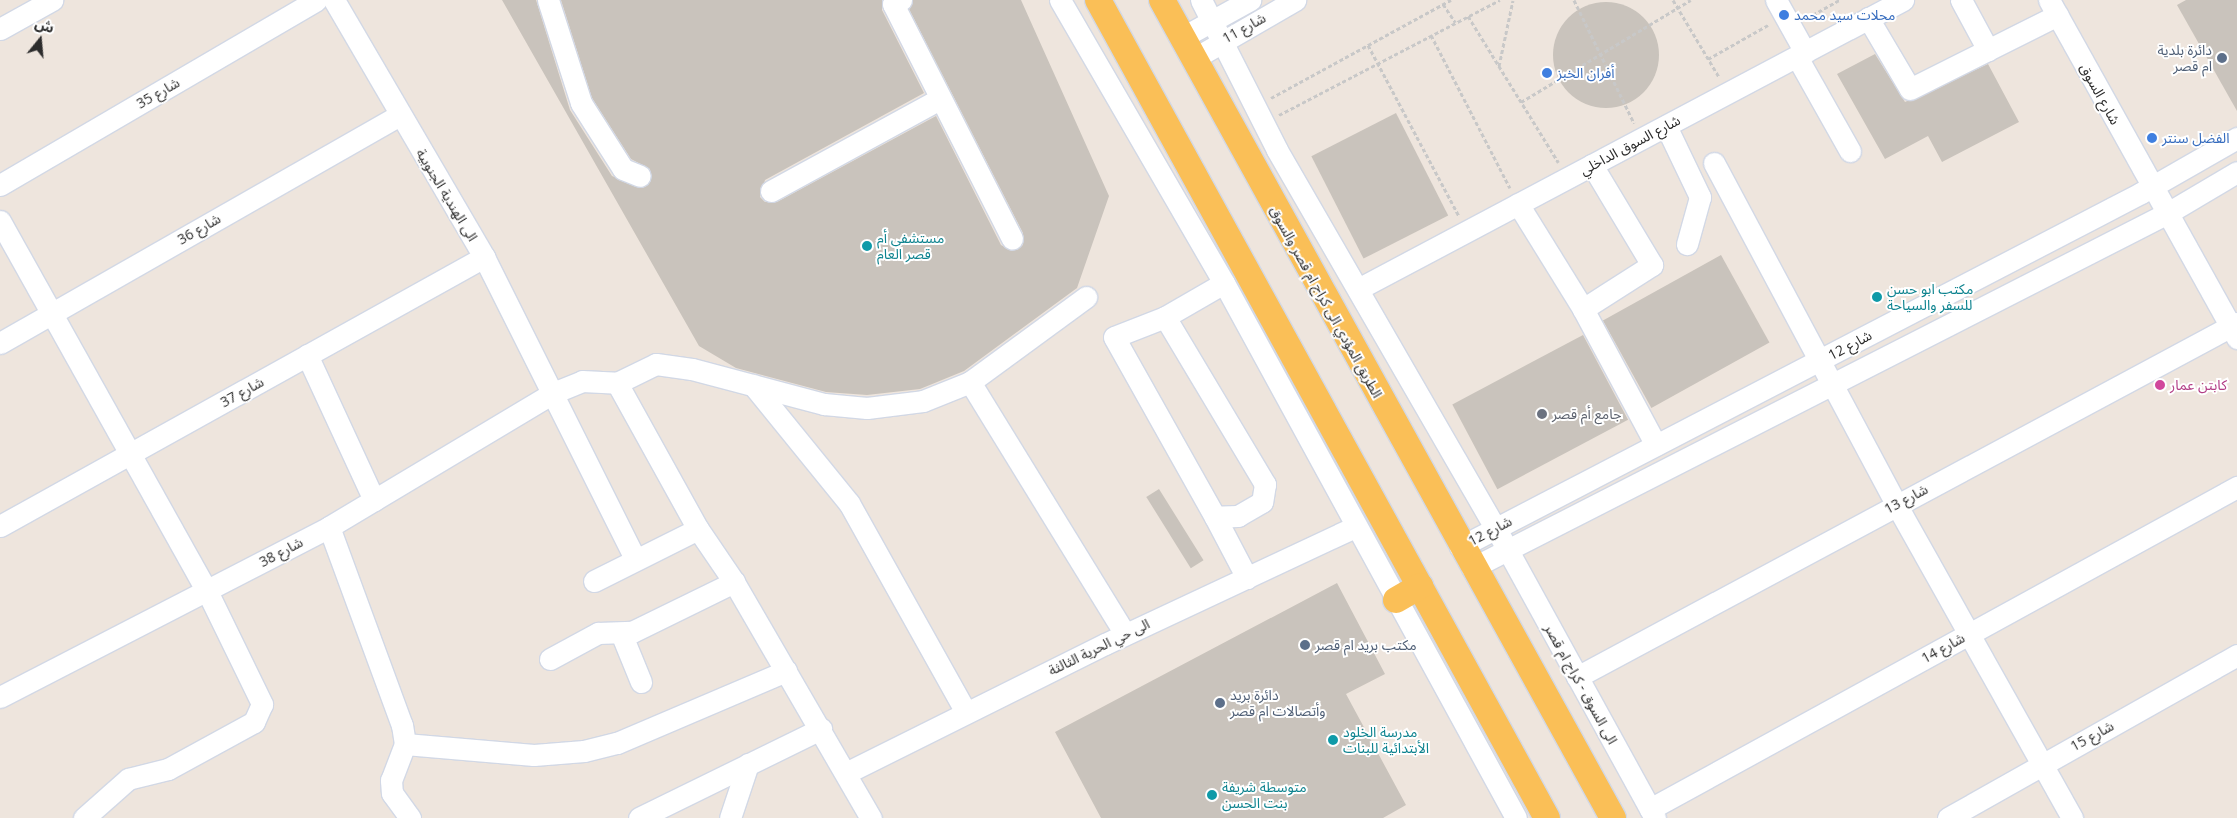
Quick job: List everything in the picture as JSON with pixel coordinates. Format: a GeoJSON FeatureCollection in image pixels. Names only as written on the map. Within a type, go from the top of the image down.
{"type":"FeatureCollection","features":[{"type":"Feature","properties":{"kind":"main road"},"geometry":{"type":"LineString","coordinates":[[1098,0],[1547,818]]}},
{"type":"Feature","properties":{"kind":"main road","name":"الطريق المؤدي الى كراج ام قصر والسوق"},"geometry":{"type":"LineString","coordinates":[[1162,0],[1466,557],[1613,818]]}},
{"type":"Feature","properties":{"kind":"main road"},"geometry":{"type":"LineString","coordinates":[[1396,600],[1420,586]]}},
{"type":"Feature","properties":{"kind":"street"},"geometry":{"type":"LineString","coordinates":[[0,29],[52,0]]}},
{"type":"Feature","properties":{"kind":"street","name":"شارع 35"},"geometry":{"type":"LineString","coordinates":[[0,186],[316,0]]}},
{"type":"Feature","properties":{"kind":"street","name":"الى الهندية الجنوبية"},"geometry":{"type":"LineString","coordinates":[[334,0],[399,115],[484,257],[634,558]]}},
{"type":"Feature","properties":{"kind":"street"},"geometry":{"type":"LineString","coordinates":[[548,0],[581,103],[623,169],[640,176]]}},
{"type":"Feature","properties":{"kind":"street"},"geometry":{"type":"LineString","coordinates":[[1060,0],[1224,283],[1355,527],[1516,818]]}},
{"type":"Feature","properties":{"kind":"street","name":"الى السوق - كراج ام قصر"},"geometry":{"type":"LineString","coordinates":[[1201,0],[1277,150],[1495,527],[1652,814]]}},
{"type":"Feature","properties":{"kind":"street","name":"شارع 11"},"geometry":{"type":"LineString","coordinates":[[1189,48],[1212,21],[1250,0]]}},
{"type":"Feature","properties":{"kind":"street","name":"شارع 11"},"geometry":{"type":"LineString","coordinates":[[1189,48],[1222,40],[1295,0]]}},
{"type":"Feature","properties":{"kind":"street","name":"شارع السوق الداخلي"},"geometry":{"type":"LineString","coordinates":[[1358,289],[1902,0]]}},
{"type":"Feature","properties":{"kind":"street"},"geometry":{"type":"LineString","coordinates":[[1961,0],[1988,50]]}},
{"type":"Feature","properties":{"kind":"street"},"geometry":{"type":"LineString","coordinates":[[895,1],[940,99],[1012,239]]}},
{"type":"Feature","properties":{"kind":"street"},"geometry":{"type":"LineString","coordinates":[[1868,18],[1910,89],[1988,50],[2053,8]]}},
{"type":"Feature","properties":{"kind":"street","name":"شارع السوق"},"geometry":{"type":"LineString","coordinates":[[2053,8],[2166,214],[2235,329]]}},
{"type":"Feature","properties":{"kind":"street"},"geometry":{"type":"LineString","coordinates":[[1784,14],[1801,54],[1850,151]]}},
{"type":"Feature","properties":{"kind":"street"},"geometry":{"type":"LineString","coordinates":[[771,191],[940,99]]}},
{"type":"Feature","properties":{"kind":"street","name":"شارع 36"},"geometry":{"type":"LineString","coordinates":[[0,343],[399,115]]}},
{"type":"Feature","properties":{"kind":"street"},"geometry":{"type":"LineString","coordinates":[[1666,126],[1700,196],[1687,244]]}},
{"type":"Feature","properties":{"kind":"street","name":"شارع 12"},"geometry":{"type":"LineString","coordinates":[[1466,557],[1495,527],[1820,361],[2151,187],[2237,138]]}},
{"type":"Feature","properties":{"kind":"street"},"geometry":{"type":"LineString","coordinates":[[1714,162],[1896,504],[2072,818]]}},
{"type":"Feature","properties":{"kind":"street"},"geometry":{"type":"LineString","coordinates":[[1583,309],[1652,265],[1592,165]]}},
{"type":"Feature","properties":{"kind":"street","name":"شارع 12"},"geometry":{"type":"LineString","coordinates":[[1466,557],[1507,549],[2166,214],[2237,172]]}},
{"type":"Feature","properties":{"kind":"street"},"geometry":{"type":"LineString","coordinates":[[1518,204],[1583,309],[1656,445]]}},
{"type":"Feature","properties":{"kind":"street"},"geometry":{"type":"LineString","coordinates":[[0,222],[207,591],[258,692],[261,713],[254,722],[168,769],[128,779],[84,818]]}},
{"type":"Feature","properties":{"kind":"street","name":"شارع 37"},"geometry":{"type":"LineString","coordinates":[[0,526],[484,257]]}},
{"type":"Feature","properties":{"kind":"street"},"geometry":{"type":"LineString","coordinates":[[1224,283],[1173,313],[1114,337],[1247,578]]}},
{"type":"Feature","properties":{"kind":"street"},"geometry":{"type":"LineString","coordinates":[[871,818],[734,582],[698,529],[617,383],[656,364],[753,385],[824,404],[867,408],[923,401],[970,382],[1086,297]]}},
{"type":"Feature","properties":{"kind":"street"},"geometry":{"type":"LineString","coordinates":[[1173,313],[1265,484],[1262,502],[1228,519],[1215,517]]}},
{"type":"Feature","properties":{"kind":"street","name":"شارع 13"},"geometry":{"type":"LineString","coordinates":[[1577,677],[1896,504],[2235,329]]}},
{"type":"Feature","properties":{"kind":"street"},"geometry":{"type":"LineString","coordinates":[[307,355],[374,500]]}},
{"type":"Feature","properties":{"kind":"street","name":"شارع 38"},"geometry":{"type":"LineString","coordinates":[[0,697],[328,527],[553,393],[582,381],[617,383]]}},
{"type":"Feature","properties":{"kind":"street"},"geometry":{"type":"LineString","coordinates":[[970,382],[1125,634]]}},
{"type":"Feature","properties":{"kind":"street"},"geometry":{"type":"LineString","coordinates":[[753,385],[849,503],[966,712]]}},
{"type":"Feature","properties":{"kind":"street","name":"شارع 14"},"geometry":{"type":"LineString","coordinates":[[1652,814],[1970,633],[2237,487]]}},
{"type":"Feature","properties":{"kind":"street"},"geometry":{"type":"LineString","coordinates":[[328,527],[402,725],[405,744],[391,780],[392,793],[410,818]]}},
{"type":"Feature","properties":{"kind":"street","name":"الى حي الحرية الثالثة"},"geometry":{"type":"LineString","coordinates":[[846,773],[1125,634],[1355,527]]}},
{"type":"Feature","properties":{"kind":"street"},"geometry":{"type":"LineString","coordinates":[[594,581],[634,558],[698,529]]}},
{"type":"Feature","properties":{"kind":"street"},"geometry":{"type":"LineString","coordinates":[[550,659],[598,633],[621,634],[734,582]]}},
{"type":"Feature","properties":{"kind":"street"},"geometry":{"type":"LineString","coordinates":[[621,634],[640,682]]}},
{"type":"Feature","properties":{"kind":"street","name":"شارع 15"},"geometry":{"type":"LineString","coordinates":[[1948,818],[2237,655]]}},
{"type":"Feature","properties":{"kind":"street"},"geometry":{"type":"LineString","coordinates":[[405,744],[534,754],[584,751],[617,744],[786,672]]}},
{"type":"Feature","properties":{"kind":"street"},"geometry":{"type":"LineString","coordinates":[[639,818],[821,729]]}},
{"type":"Feature","properties":{"kind":"street"},"geometry":{"type":"LineString","coordinates":[[730,818],[748,764]]}},
{"type":"Feature","properties":{"kind":"path"},"geometry":{"type":"LineString","coordinates":[[1266,100],[1450,0]]}},
{"type":"Feature","properties":{"kind":"path"},"geometry":{"type":"LineString","coordinates":[[1275,117],[1378,61],[1500,0]]}},
{"type":"Feature","properties":{"kind":"path"},"geometry":{"type":"LineString","coordinates":[[1499,66],[1513,0]]}},
{"type":"Feature","properties":{"kind":"path"},"geometry":{"type":"LineString","coordinates":[[1574,0],[1641,139]]}},
{"type":"Feature","properties":{"kind":"path"},"geometry":{"type":"LineString","coordinates":[[1674,0],[1728,94]]}},
{"type":"Feature","properties":{"kind":"path"},"geometry":{"type":"LineString","coordinates":[[1521,102],[1690,0]]}},
{"type":"Feature","properties":{"kind":"path"},"geometry":{"type":"LineString","coordinates":[[1708,59],[1784,14],[1839,0]]}},
{"type":"Feature","properties":{"kind":"path"},"geometry":{"type":"LineString","coordinates":[[1443,4],[1455,22]]}},
{"type":"Feature","properties":{"kind":"path"},"geometry":{"type":"LineString","coordinates":[[1468,16],[1568,178]]}},
{"type":"Feature","properties":{"kind":"path"},"geometry":{"type":"LineString","coordinates":[[1431,35],[1518,204]]}},
{"type":"Feature","properties":{"kind":"path"},"geometry":{"type":"LineString","coordinates":[[1368,45],[1467,231]]}},
{"type":"Feature","properties":{"kind":"building","name":"مستشفى أم قصر العام"},"geometry":{"type":"Polygon","coordinates":[[[502,0],[536,0],[570,110],[612,176],[641,188],[651,181],[650,169],[631,159],[592,98],[561,0],[882,0],[882,10],[924,93],[765,180],[760,197],[765,202],[777,202],[936,116],[1001,245],[1012,251],[1023,245],[1023,233],[909,9],[913,0],[1021,0],[1109,196],[1077,288],[964,371],[920,389],[867,395],[826,392],[736,368],[699,346],[502,0]]]}},
{"type":"Feature","properties":{"kind":"building","name":"دائرة بلدية ام قصر"},"geometry":{"type":"Polygon","coordinates":[[[2186,0],[2237,0],[2237,111],[2177,5],[2186,0]]]}},
{"type":"Feature","properties":{"kind":"building"},"geometry":{"type":"Polygon","coordinates":[[[1606,2],[1626,6],[1643,18],[1655,35],[1659,55],[1655,75],[1643,92],[1626,104],[1606,108],[1586,104],[1569,92],[1557,75],[1553,55],[1557,35],[1569,18],[1586,6],[1606,2]]]}},
{"type":"Feature","properties":{"kind":"building"},"geometry":{"type":"Polygon","coordinates":[[[1875,54],[1905,102],[1988,64],[2019,122],[1942,162],[1928,136],[1885,159],[1837,74],[1875,54]]]}},
{"type":"Feature","properties":{"kind":"building"},"geometry":{"type":"Polygon","coordinates":[[[1396,113],[1448,215],[1364,259],[1311,156],[1396,113]]]}},
{"type":"Feature","properties":{"kind":"building"},"geometry":{"type":"Polygon","coordinates":[[[1721,255],[1769,342],[1651,408],[1603,320],[1721,255]]]}},
{"type":"Feature","properties":{"kind":"building","name":"جامع أم قصر"},"geometry":{"type":"Polygon","coordinates":[[[1583,335],[1628,420],[1497,489],[1452,404],[1583,335]]]}},
{"type":"Feature","properties":{"kind":"building"},"geometry":{"type":"Polygon","coordinates":[[[1159,489],[1204,560],[1191,568],[1146,497],[1159,489]]]}},
{"type":"Feature","properties":{"kind":"building","name":"دائرة بريد وأتصالات ام قصر"},"geometry":{"type":"Polygon","coordinates":[[[1337,583],[1385,674],[1346,694],[1406,805],[1383,818],[1101,818],[1055,732],[1337,583]]]}},
{"type":"Feature","properties":{"kind":"place","name":"محلات سيد محمد"},"geometry":{"type":"Point","coordinates":[1784,15]}},
{"type":"Feature","properties":{"kind":"place","name":"دائرة بلدية ام قصر"},"geometry":{"type":"Point","coordinates":[2222,58]}},
{"type":"Feature","properties":{"kind":"place","name":"أفران الخبز"},"geometry":{"type":"Point","coordinates":[1547,73]}},
{"type":"Feature","properties":{"kind":"place","name":"الفضل سنتر"},"geometry":{"type":"Point","coordinates":[2152,138]}},
{"type":"Feature","properties":{"kind":"place","name":"مستشفى أم قصر العام"},"geometry":{"type":"Point","coordinates":[867,246]}},
{"type":"Feature","properties":{"kind":"place","name":"مكتب ابو حسن للسفر والسياحة"},"geometry":{"type":"Point","coordinates":[1877,297]}},
{"type":"Feature","properties":{"kind":"place","name":"كابتن عمار"},"geometry":{"type":"Point","coordinates":[2160,385]}},
{"type":"Feature","properties":{"kind":"place","name":"جامع أم قصر"},"geometry":{"type":"Point","coordinates":[1542,414]}},
{"type":"Feature","properties":{"kind":"place","name":"مكتب بريد ام قصر"},"geometry":{"type":"Point","coordinates":[1305,645]}},
{"type":"Feature","properties":{"kind":"place","name":"دائرة بريد وأتصالات ام قصر"},"geometry":{"type":"Point","coordinates":[1220,703]}},
{"type":"Feature","properties":{"kind":"place","name":"مدرسة الخلود الأبتدائية للبنات"},"geometry":{"type":"Point","coordinates":[1333,740]}},
{"type":"Feature","properties":{"kind":"place","name":"متوسطة شريفة بنت الحسن"},"geometry":{"type":"Point","coordinates":[1212,795]}}]}
